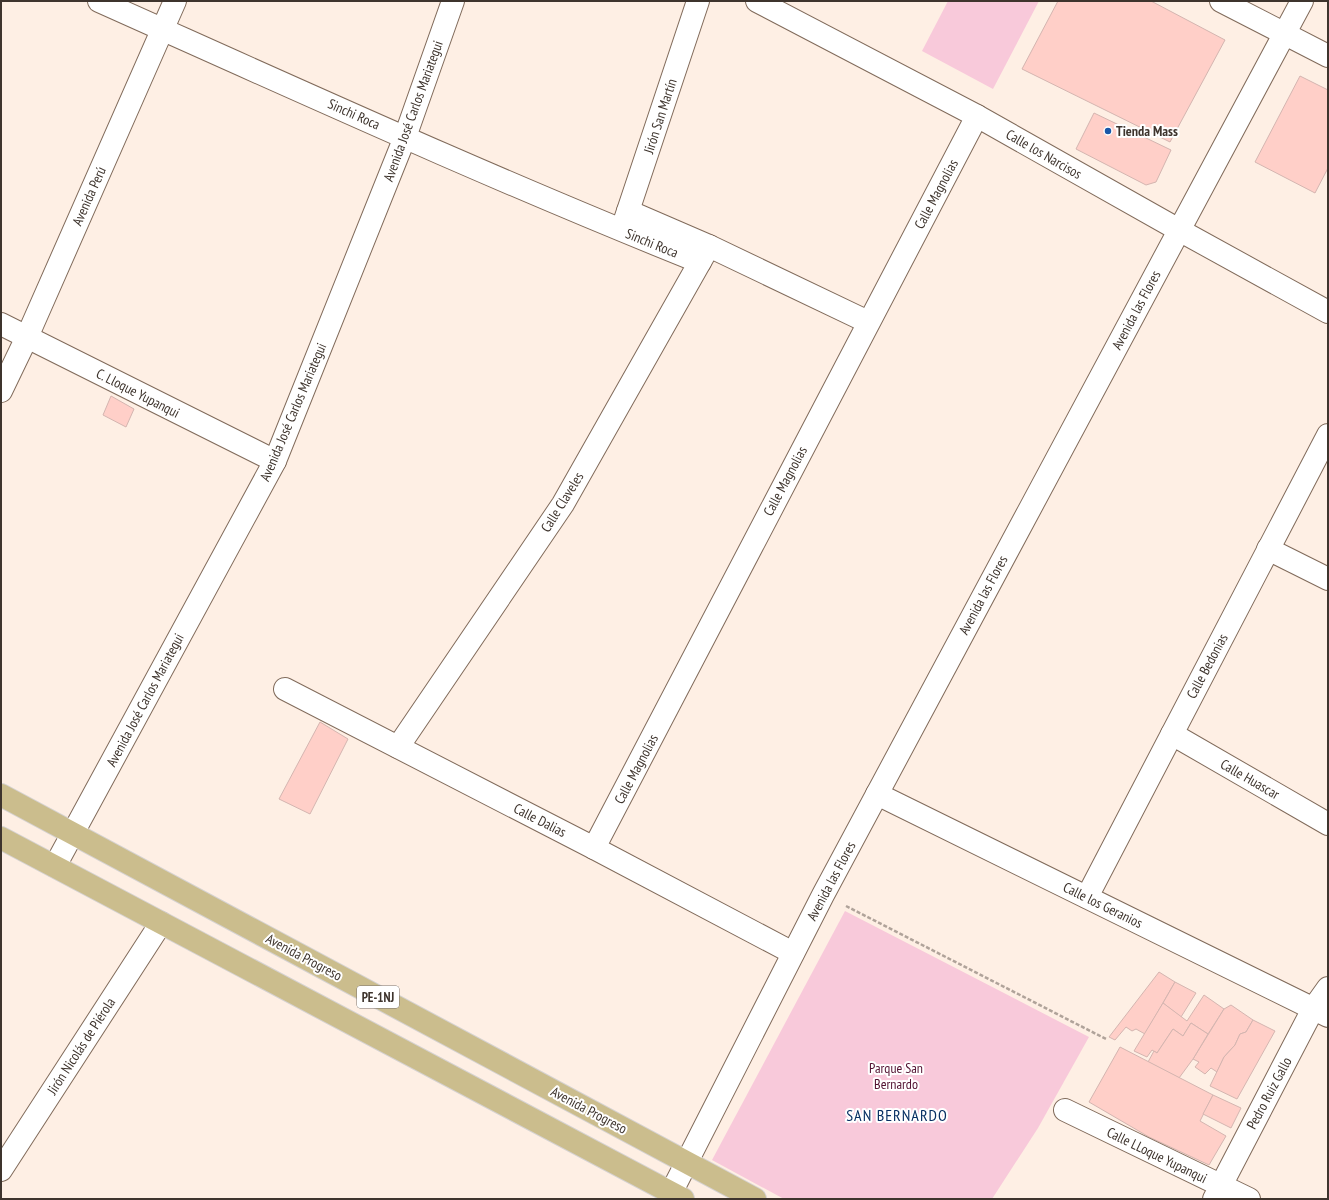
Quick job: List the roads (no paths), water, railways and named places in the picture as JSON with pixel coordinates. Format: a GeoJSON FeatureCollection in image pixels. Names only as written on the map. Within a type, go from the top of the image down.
{"type":"FeatureCollection","features":[{"type":"Feature","properties":{"kind":"main road","name":"Avenida Progreso"},"geometry":{"type":"LineString","coordinates":[[1,795],[755,1199]]}},
{"type":"Feature","properties":{"kind":"main road","name":"PE-1NJ"},"geometry":{"type":"LineString","coordinates":[[1,838],[677,1196]]}},
{"type":"Feature","properties":{"kind":"street","name":"Sinchi Roca"},"geometry":{"type":"LineString","coordinates":[[99,1],[405,137],[624,221],[868,322]]}},
{"type":"Feature","properties":{"kind":"street","name":"Avenida Perú"},"geometry":{"type":"LineString","coordinates":[[1,390],[27,337],[175,1]]}},
{"type":"Feature","properties":{"kind":"street","name":"Avenida José Carlos Mariategui"},"geometry":{"type":"LineString","coordinates":[[55,866],[275,461],[405,137],[453,1]]}},
{"type":"Feature","properties":{"kind":"street","name":"Jirón San Martín"},"geometry":{"type":"LineString","coordinates":[[624,221],[698,1]]}},
{"type":"Feature","properties":{"kind":"street","name":"Calle los Narcisos"},"geometry":{"type":"LineString","coordinates":[[757,1],[977,116],[1178,230],[1328,312]]}},
{"type":"Feature","properties":{"kind":"street"},"geometry":{"type":"LineString","coordinates":[[1221,1],[1328,56]]}},
{"type":"Feature","properties":{"kind":"street","name":"Avenida las Flores"},"geometry":{"type":"LineString","coordinates":[[677,1196],[688,1163],[823,895],[1302,1]]}},
{"type":"Feature","properties":{"kind":"street","name":"Calle Magnolias"},"geometry":{"type":"LineString","coordinates":[[594,848],[977,116]]}},
{"type":"Feature","properties":{"kind":"street","name":"Calle Claveles"},"geometry":{"type":"LineString","coordinates":[[398,747],[563,504],[704,254]]}},
{"type":"Feature","properties":{"kind":"street","name":"C. Lloque Yupanqui"},"geometry":{"type":"LineString","coordinates":[[1,324],[275,461]]}},
{"type":"Feature","properties":{"kind":"street","name":"Calle Bedonias"},"geometry":{"type":"LineString","coordinates":[[1087,898],[1328,435]]}},
{"type":"Feature","properties":{"kind":"street"},"geometry":{"type":"LineString","coordinates":[[1268,550],[1328,579]]}},
{"type":"Feature","properties":{"kind":"street","name":"Calle Dalias"},"geometry":{"type":"LineString","coordinates":[[285,689],[594,848],[793,953]]}},
{"type":"Feature","properties":{"kind":"street","name":"Calle Huascar"},"geometry":{"type":"LineString","coordinates":[[1172,734],[1328,824]]}},
{"type":"Feature","properties":{"kind":"street","name":"Calle los Geranios"},"geometry":{"type":"LineString","coordinates":[[877,794],[1321,1013]]}},
{"type":"Feature","properties":{"kind":"street","name":"Jirón Nicolás de Piérola"},"geometry":{"type":"LineString","coordinates":[[1,1170],[161,923]]}},
{"type":"Feature","properties":{"kind":"street","name":"Pedro Ruiz Gallo"},"geometry":{"type":"LineString","coordinates":[[1217,1192],[1321,1013],[1328,988]]}},
{"type":"Feature","properties":{"kind":"street","name":"Calle LLoque Yupanqui"},"geometry":{"type":"LineString","coordinates":[[1065,1110],[1217,1192],[1249,1199]]}},
{"type":"Feature","properties":{"kind":"place","name":"Tienda Mass"},"geometry":{"type":"Point","coordinates":[1108,131]}},
{"type":"Feature","properties":{"kind":"district","name":"SAN BERNARDO"},"geometry":{"type":"Point","coordinates":[897,1115]}},
{"type":"Feature","properties":{"kind":"park label","name":"Parque San Bernardo"},"geometry":{"type":"Point","coordinates":[896,1076]}}]}
